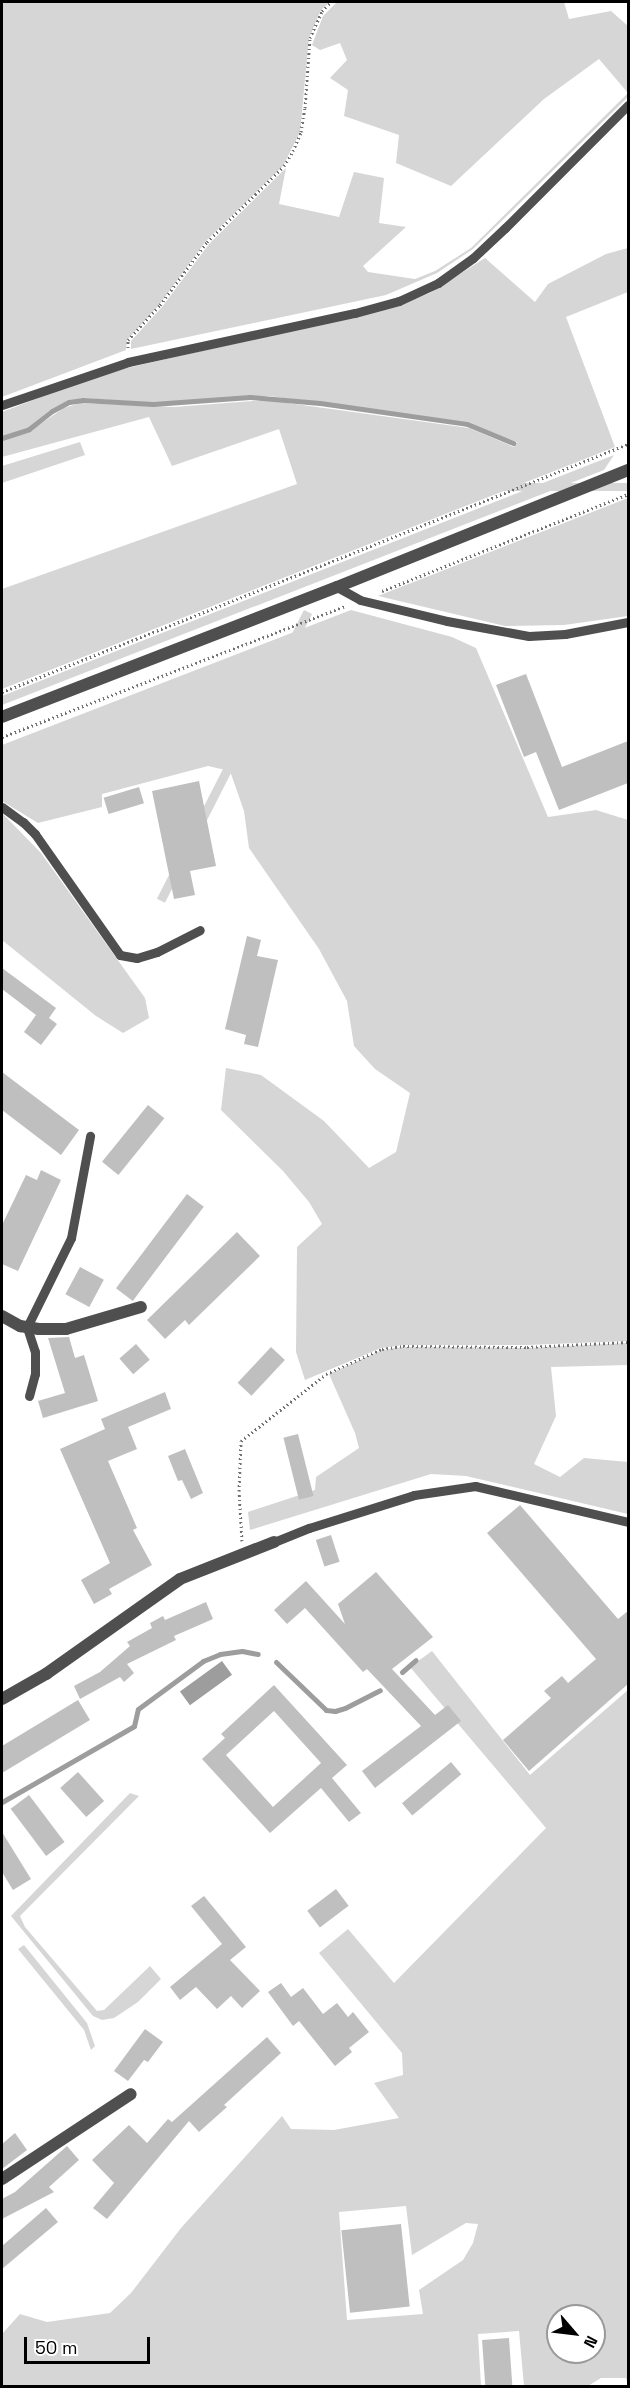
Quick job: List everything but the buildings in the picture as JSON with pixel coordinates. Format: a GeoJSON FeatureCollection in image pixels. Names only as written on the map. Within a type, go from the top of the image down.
{"type":"FeatureCollection","features":[{"type":"Feature","properties":{"kind":"street"},"geometry":{"type":"LineString","coordinates":[[2,717],[337,587],[628,470]]}},
{"type":"Feature","properties":{"kind":"street"},"geometry":{"type":"LineString","coordinates":[[2,1316],[27,1327],[66,1329],[141,1307]]}},
{"type":"Feature","properties":{"kind":"street"},"geometry":{"type":"LineString","coordinates":[[2,1699],[46,1674],[180,1579],[274,1542]]}},
{"type":"Feature","properties":{"kind":"street"},"geometry":{"type":"LineString","coordinates":[[2,2179],[131,2094]]}},
{"type":"Feature","properties":{"kind":"lane"},"geometry":{"type":"LineString","coordinates":[[2,405],[128,362],[355,313],[399,301],[438,283],[473,258],[628,105]]}},
{"type":"Feature","properties":{"kind":"lane"},"geometry":{"type":"LineString","coordinates":[[337,587],[360,600],[447,621],[529,636],[565,634],[628,622]]}},
{"type":"Feature","properties":{"kind":"lane"},"geometry":{"type":"LineString","coordinates":[[2,807],[35,834],[120,955],[137,958],[157,952],[200,930]]}},
{"type":"Feature","properties":{"kind":"lane"},"geometry":{"type":"LineString","coordinates":[[29,1396],[34,1374],[35,1352],[27,1327],[72,1238],[90,1136]]}},
{"type":"Feature","properties":{"kind":"lane"},"geometry":{"type":"LineString","coordinates":[[274,1542],[309,1528],[414,1495],[476,1486],[628,1522]]}},
{"type":"Feature","properties":{"kind":"path"},"geometry":{"type":"LineString","coordinates":[[128,362],[129,340],[160,305],[207,242],[284,166],[293,151],[301,132],[305,108],[310,38],[322,11],[331,2]]}},
{"type":"Feature","properties":{"kind":"path"},"geometry":{"type":"LineString","coordinates":[[2,692],[628,444]]}},
{"type":"Feature","properties":{"kind":"path"},"geometry":{"type":"LineString","coordinates":[[2,737],[360,600],[628,494]]}},
{"type":"Feature","properties":{"kind":"path"},"geometry":{"type":"LineString","coordinates":[[243,1555],[238,1449],[241,1441],[326,1374],[382,1349],[403,1346],[527,1347],[628,1342]]}},
{"type":"Feature","properties":{"kind":"shaded area"},"geometry":{"type":"Polygon","coordinates":[[[2,2],[330,2],[321,10],[309,38],[300,132],[283,166],[206,241],[159,305],[127,340],[126,350],[2,397],[2,2]]]}},
{"type":"Feature","properties":{"kind":"shaded area"},"geometry":{"type":"Polygon","coordinates":[[[337,2],[564,2],[569,19],[611,11],[628,26],[628,93],[599,59],[544,99],[451,186],[396,163],[399,135],[344,116],[348,90],[330,78],[347,60],[340,43],[320,50],[312,45],[323,16],[337,2]]]}},
{"type":"Feature","properties":{"kind":"shaded area"},"geometry":{"type":"Polygon","coordinates":[[[628,93],[628,97],[473,249],[437,273],[386,295],[131,349],[131,341],[162,307],[209,244],[286,168],[279,204],[339,217],[354,172],[384,178],[379,223],[406,227],[363,266],[368,272],[415,279],[435,271],[471,248],[628,93]]]}},
{"type":"Feature","properties":{"kind":"shaded area"},"geometry":{"type":"Polygon","coordinates":[[[628,248],[628,292],[566,317],[615,447],[2,689],[2,589],[297,484],[279,429],[172,466],[149,417],[2,457],[2,441],[30,431],[64,408],[80,403],[174,407],[266,400],[469,428],[514,447],[517,442],[468,423],[269,396],[153,403],[83,398],[69,401],[52,409],[28,428],[2,437],[2,412],[101,374],[397,306],[430,293],[485,258],[535,302],[548,284],[606,254],[628,248]]]}},
{"type":"Feature","properties":{"kind":"shaded area"},"geometry":{"type":"Polygon","coordinates":[[[80,442],[85,455],[2,483],[2,466],[80,442]]]}},
{"type":"Feature","properties":{"kind":"shaded area"},"geometry":{"type":"Polygon","coordinates":[[[614,455],[604,470],[2,705],[2,696],[614,455]]]}},
{"type":"Feature","properties":{"kind":"shaded area"},"geometry":{"type":"Polygon","coordinates":[[[347,483],[628,483],[628,491],[347,491],[347,483]]]}},
{"type":"Feature","properties":{"kind":"shaded area"},"geometry":{"type":"Polygon","coordinates":[[[628,498],[628,616],[564,625],[505,626],[378,596],[628,498]]]}},
{"type":"Feature","properties":{"kind":"shaded area"},"geometry":{"type":"Polygon","coordinates":[[[304,610],[312,614],[165,903],[157,899],[304,610]]]}},
{"type":"Feature","properties":{"kind":"shaded area"},"geometry":{"type":"Polygon","coordinates":[[[351,610],[452,637],[476,648],[548,817],[596,810],[628,820],[628,1341],[527,1345],[403,1345],[381,1348],[305,1380],[296,1352],[297,1247],[322,1224],[309,1202],[283,1171],[221,1110],[226,1068],[261,1075],[324,1121],[369,1168],[396,1152],[410,1093],[375,1069],[354,1046],[347,1001],[319,949],[249,848],[244,811],[230,771],[208,766],[102,794],[102,807],[38,823],[2,801],[2,745],[351,610]]]}},
{"type":"Feature","properties":{"kind":"shaded area"},"geometry":{"type":"Polygon","coordinates":[[[2,813],[41,853],[145,998],[149,1018],[123,1033],[96,1016],[2,940],[2,813]]]}},
{"type":"Feature","properties":{"kind":"shaded area"},"geometry":{"type":"Polygon","coordinates":[[[628,1343],[628,1365],[551,1367],[556,1416],[534,1464],[560,1477],[584,1458],[628,1462],[628,1514],[466,1476],[431,1474],[250,1530],[248,1512],[315,1490],[316,1477],[359,1448],[355,1433],[329,1374],[382,1350],[403,1347],[528,1348],[628,1343]]]}},
{"type":"Feature","properties":{"kind":"shaded area"},"geometry":{"type":"Polygon","coordinates":[[[432,1651],[530,1775],[628,1690],[628,2385],[626,2378],[601,2378],[588,2386],[524,2386],[519,2331],[478,2334],[481,2386],[2,2386],[2,2334],[20,2314],[47,2322],[110,2313],[131,2293],[181,2228],[282,2116],[291,2129],[334,2130],[399,2118],[374,2083],[403,2075],[402,2053],[319,1953],[348,1929],[394,1983],[546,1828],[410,1667],[432,1651]],[[406,2206],[339,2212],[347,2320],[423,2314],[419,2290],[463,2260],[473,2243],[478,2224],[466,2223],[412,2255],[406,2206]]]}},
{"type":"Feature","properties":{"kind":"shaded area"},"geometry":{"type":"Polygon","coordinates":[[[222,1661],[232,1675],[190,1705],[180,1692],[222,1661]]]}},
{"type":"Feature","properties":{"kind":"shaded area"},"geometry":{"type":"Polygon","coordinates":[[[130,1793],[139,1796],[20,1916],[25,1927],[97,2011],[104,2010],[150,1966],[161,1979],[138,2002],[114,2018],[102,2020],[93,2016],[11,1916],[130,1793]]]}},
{"type":"Feature","properties":{"kind":"shaded area"},"geometry":{"type":"Polygon","coordinates":[[[24,1945],[87,2023],[95,2046],[91,2050],[84,2030],[18,1949],[24,1945]]]}},
{"type":"Feature","properties":{"kind":"waterway"},"geometry":{"type":"LineString","coordinates":[[2,438],[29,429],[52,411],[69,402],[83,400],[153,404],[250,397],[320,403],[467,424],[513,443]]}},
{"type":"Feature","properties":{"kind":"waterway"},"geometry":{"type":"LineString","coordinates":[[2,1802],[134,1726],[138,1709],[203,1661],[220,1654],[242,1651],[258,1654]]}},
{"type":"Feature","properties":{"kind":"waterway"},"geometry":{"type":"LineString","coordinates":[[402,1672],[416,1660]]}},
{"type":"Feature","properties":{"kind":"waterway"},"geometry":{"type":"LineString","coordinates":[[276,1662],[326,1710],[335,1711],[345,1708],[380,1690]]}}]}
